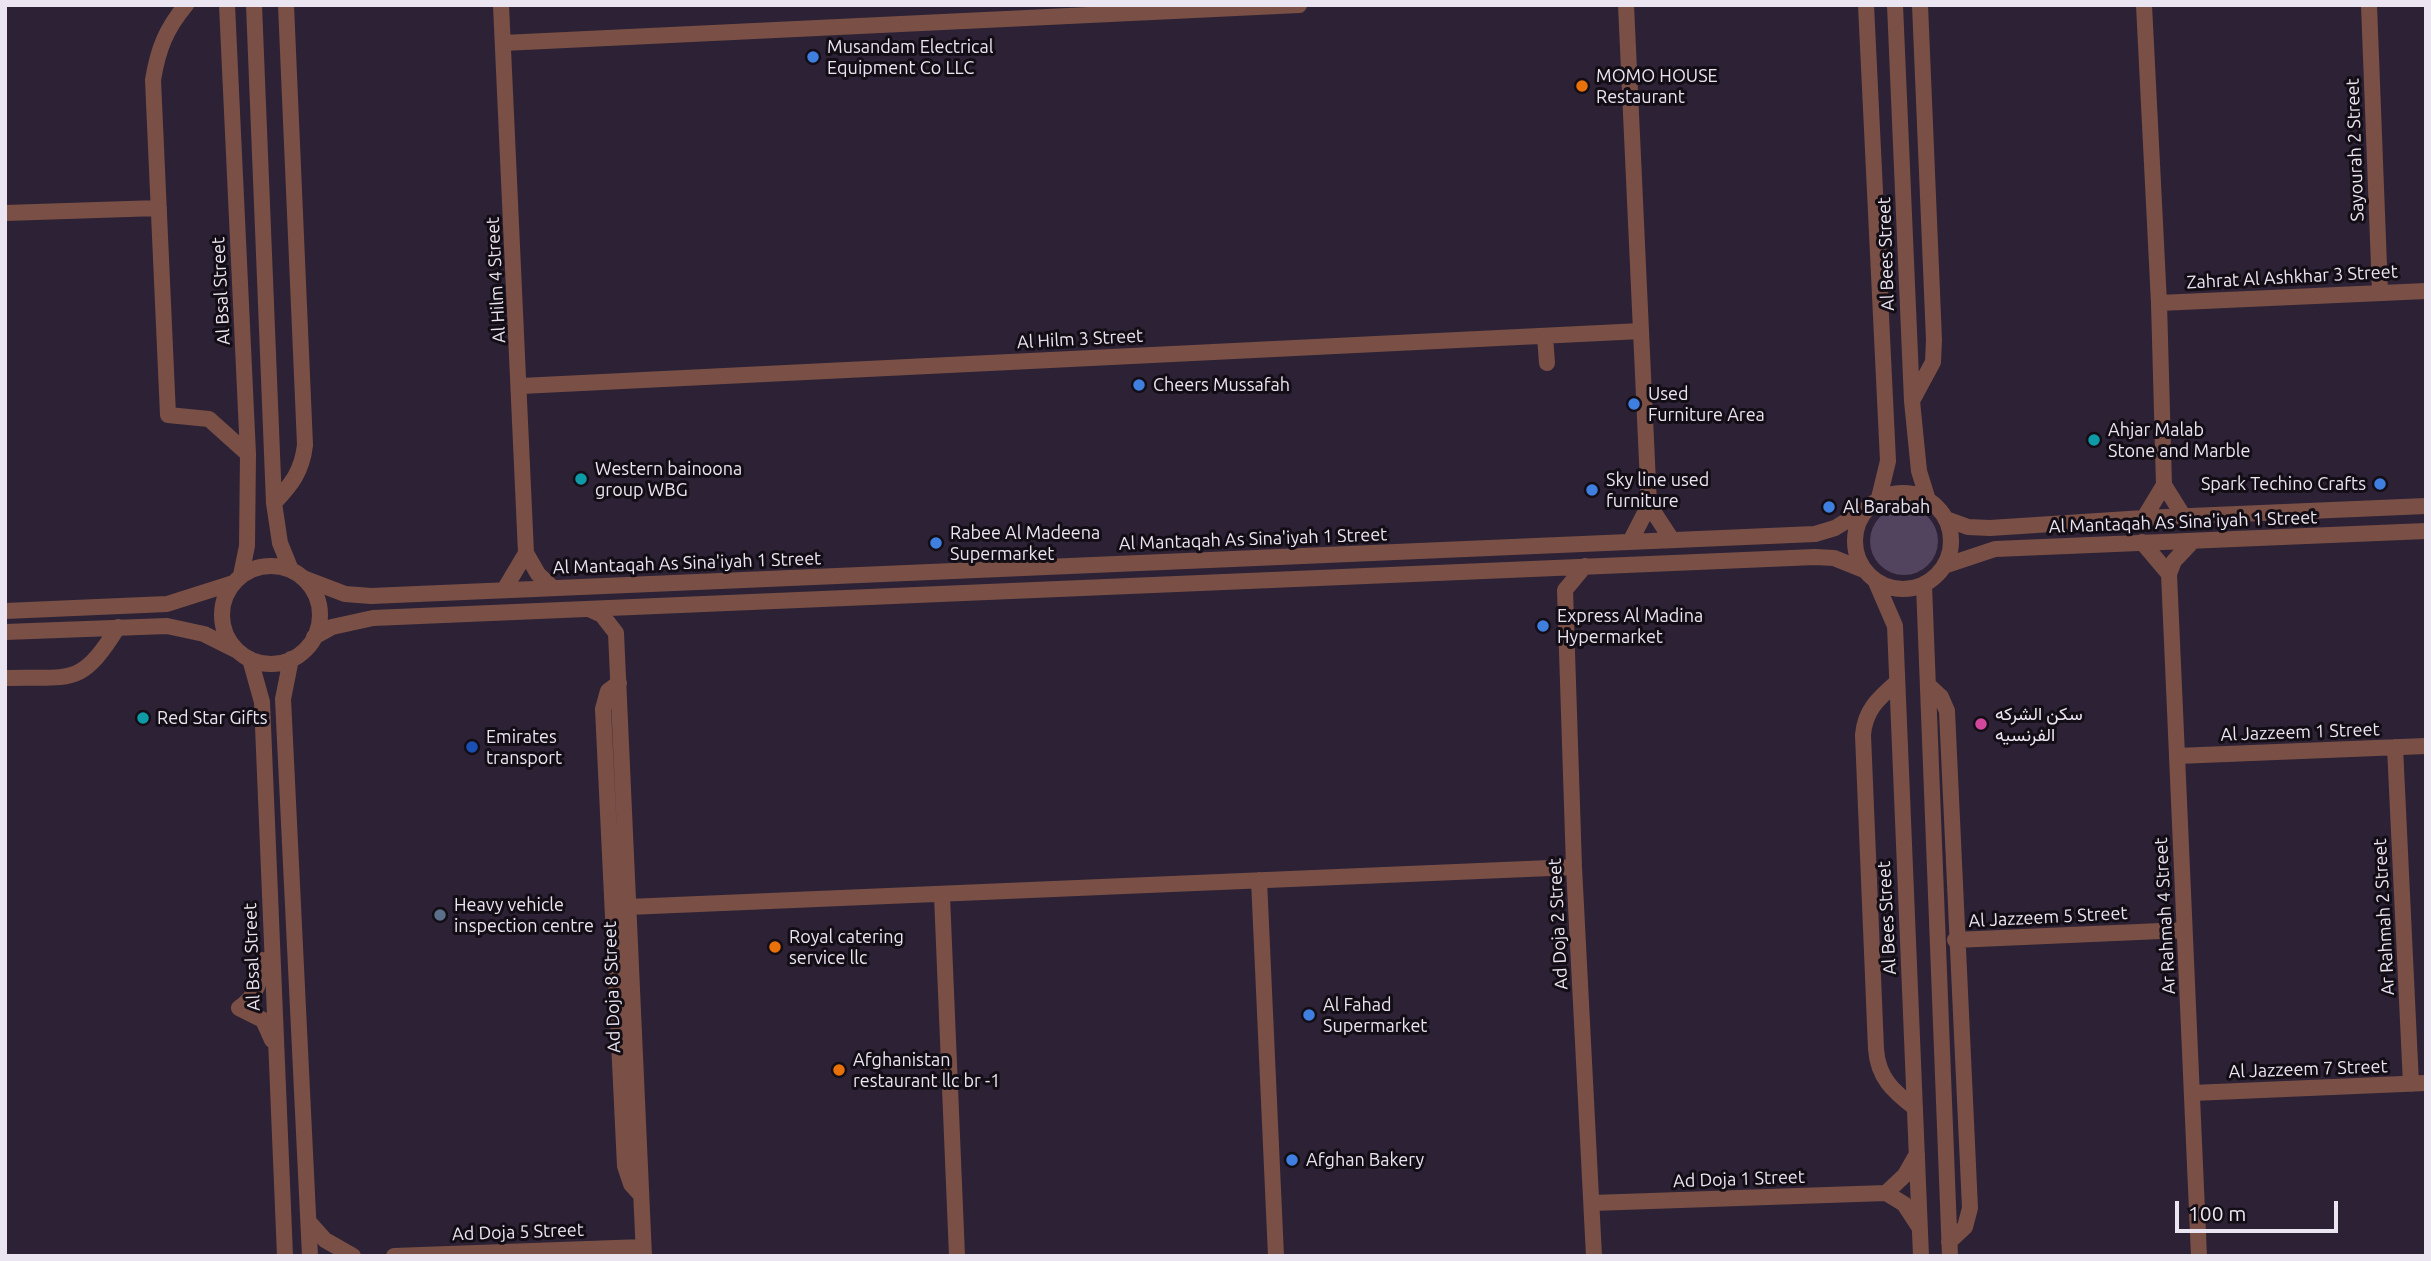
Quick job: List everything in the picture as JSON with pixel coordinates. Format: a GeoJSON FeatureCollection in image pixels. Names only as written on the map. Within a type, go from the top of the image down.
{"type":"FeatureCollection","features":[{"type":"Feature","properties":{"kind":"street"},"geometry":{"type":"LineString","coordinates":[[186,5],[167,28],[157,51],[153,80],[168,415],[209,419],[248,454]]}},
{"type":"Feature","properties":{"kind":"street","name":"Al Bsal Street"},"geometry":{"type":"LineString","coordinates":[[227,5],[248,454],[247,546],[237,579]]}},
{"type":"Feature","properties":{"kind":"street"},"geometry":{"type":"LineString","coordinates":[[254,5],[274,503],[280,543],[297,574],[318,599],[319,625],[314,638]]}},
{"type":"Feature","properties":{"kind":"street"},"geometry":{"type":"LineString","coordinates":[[274,503],[295,482],[303,463],[305,445],[286,5]]}},
{"type":"Feature","properties":{"kind":"street","name":"Al Hilm 4 Street"},"geometry":{"type":"LineString","coordinates":[[501,5],[521,386],[526,553]]}},
{"type":"Feature","properties":{"kind":"street"},"geometry":{"type":"LineString","coordinates":[[503,43],[1299,5]]}},
{"type":"Feature","properties":{"kind":"street"},"geometry":{"type":"LineString","coordinates":[[1626,5],[1649,505],[1630,542]]}},
{"type":"Feature","properties":{"kind":"street","name":"Al Bees Street"},"geometry":{"type":"LineString","coordinates":[[1866,5],[1888,461],[1879,498]]}},
{"type":"Feature","properties":{"kind":"street","name":"Al Bees Street"},"geometry":{"type":"LineString","coordinates":[[1895,5],[1912,401],[1919,471],[1928,500]]}},
{"type":"Feature","properties":{"kind":"street"},"geometry":{"type":"LineString","coordinates":[[1912,401],[1933,362],[1934,340],[1920,5]]}},
{"type":"Feature","properties":{"kind":"street"},"geometry":{"type":"LineString","coordinates":[[2144,5],[2159,303],[2164,485],[2184,517]]}},
{"type":"Feature","properties":{"kind":"street","name":"Sayourah 2 Street"},"geometry":{"type":"LineString","coordinates":[[2369,5],[2380,292]]}},
{"type":"Feature","properties":{"kind":"street"},"geometry":{"type":"LineString","coordinates":[[5,213],[159,208]]}},
{"type":"Feature","properties":{"kind":"street","name":"Zahrat Al Ashkhar 3 Street"},"geometry":{"type":"LineString","coordinates":[[2159,303],[2426,290]]}},
{"type":"Feature","properties":{"kind":"street","name":"Al Hilm 3 Street"},"geometry":{"type":"LineString","coordinates":[[521,386],[1641,331]]}},
{"type":"Feature","properties":{"kind":"street"},"geometry":{"type":"LineString","coordinates":[[1545,336],[1547,363]]}},
{"type":"Feature","properties":{"kind":"street"},"geometry":{"type":"LineString","coordinates":[[2144,518],[2164,485]]}},
{"type":"Feature","properties":{"kind":"street"},"geometry":{"type":"LineString","coordinates":[[5,632],[118,627],[186,628],[244,655],[277,663],[291,659],[304,650],[314,638],[332,627],[373,618],[1815,557],[1834,558],[1891,588],[1908,589],[1924,584],[1944,566],[1951,543],[1946,519],[1928,500],[1912,494],[1895,493],[1879,498],[1866,509],[1857,523],[1854,539],[1856,556],[1870,576]]}},
{"type":"Feature","properties":{"kind":"street"},"geometry":{"type":"LineString","coordinates":[[1649,505],[1672,540]]}},
{"type":"Feature","properties":{"kind":"street","name":"Al Mantaqah As Sina'iyah 1 Street"},"geometry":{"type":"LineString","coordinates":[[1946,519],[1968,527],[1990,528],[2144,518],[2426,506]]}},
{"type":"Feature","properties":{"kind":"street","name":"Al Mantaqah As Sina'iyah 1 Street"},"geometry":{"type":"LineString","coordinates":[[297,574],[345,594],[371,596],[1815,534],[1835,528],[1866,509]]}},
{"type":"Feature","properties":{"kind":"street","name":"Al Mantaqah As Sina'iyah 1 Street"},"geometry":{"type":"LineString","coordinates":[[1944,566],[1996,549],[2426,531]]}},
{"type":"Feature","properties":{"kind":"street"},"geometry":{"type":"LineString","coordinates":[[2142,542],[2169,574],[2174,561],[2192,541]]}},
{"type":"Feature","properties":{"kind":"street"},"geometry":{"type":"LineString","coordinates":[[504,590],[526,553],[538,573],[554,588]]}},
{"type":"Feature","properties":{"kind":"street"},"geometry":{"type":"LineString","coordinates":[[5,611],[167,604],[265,566],[297,574]]}},
{"type":"Feature","properties":{"kind":"street"},"geometry":{"type":"LineString","coordinates":[[1533,569],[1549,574],[1565,590],[1585,566]]}},
{"type":"Feature","properties":{"kind":"street","name":"Ar Rahmah 4 Street"},"geometry":{"type":"LineString","coordinates":[[2169,574],[2199,1256]]}},
{"type":"Feature","properties":{"kind":"street","name":"Al Bees Street"},"geometry":{"type":"LineString","coordinates":[[1870,576],[1895,626],[1921,1256]]}},
{"type":"Feature","properties":{"kind":"street"},"geometry":{"type":"LineString","coordinates":[[237,579],[223,604],[221,615],[228,640],[244,655]]}},
{"type":"Feature","properties":{"kind":"street"},"geometry":{"type":"LineString","coordinates":[[1924,584],[1923,617],[1950,1249]]}},
{"type":"Feature","properties":{"kind":"street","name":"Ad Doja 2 Street"},"geometry":{"type":"LineString","coordinates":[[1565,590],[1574,867],[1594,1256]]}},
{"type":"Feature","properties":{"kind":"street"},"geometry":{"type":"LineString","coordinates":[[589,609],[602,615],[616,633],[629,615],[641,606]]}},
{"type":"Feature","properties":{"kind":"street"},"geometry":{"type":"LineString","coordinates":[[5,678],[67,676],[82,672],[99,658],[118,627]]}},
{"type":"Feature","properties":{"kind":"street","name":"Ad Doja 8 Street"},"geometry":{"type":"LineString","coordinates":[[616,633],[643,1252]]}},
{"type":"Feature","properties":{"kind":"street","name":"Al Bsal Street"},"geometry":{"type":"LineString","coordinates":[[244,655],[262,702],[285,1256]]}},
{"type":"Feature","properties":{"kind":"street"},"geometry":{"type":"LineString","coordinates":[[291,659],[283,699],[310,1256]]}},
{"type":"Feature","properties":{"kind":"street"},"geometry":{"type":"LineString","coordinates":[[1896,682],[1870,706],[1864,720],[1863,735],[1876,1049],[1879,1069],[1886,1082],[1915,1108]]}},
{"type":"Feature","properties":{"kind":"street"},"geometry":{"type":"LineString","coordinates":[[619,683],[605,696],[603,709],[625,1166],[628,1178],[641,1195]]}},
{"type":"Feature","properties":{"kind":"street"},"geometry":{"type":"LineString","coordinates":[[1928,685],[1941,697],[1947,710],[1955,940],[1970,1213],[1965,1227],[1950,1249]]}},
{"type":"Feature","properties":{"kind":"street","name":"Al Jazzeem 1 Street"},"geometry":{"type":"LineString","coordinates":[[2177,757],[2426,746]]}},
{"type":"Feature","properties":{"kind":"street","name":"Ar Rahmah 2 Street"},"geometry":{"type":"LineString","coordinates":[[2395,747],[2418,1084]]}},
{"type":"Feature","properties":{"kind":"street"},"geometry":{"type":"LineString","coordinates":[[628,907],[942,896],[1574,867]]}},
{"type":"Feature","properties":{"kind":"street"},"geometry":{"type":"LineString","coordinates":[[1259,880],[1276,1256]]}},
{"type":"Feature","properties":{"kind":"street"},"geometry":{"type":"LineString","coordinates":[[942,896],[957,1256]]}},
{"type":"Feature","properties":{"kind":"street"},"geometry":{"type":"LineString","coordinates":[[270,920],[262,943],[261,980],[248,1001],[239,1008],[263,1020],[269,1027],[276,1051]]}},
{"type":"Feature","properties":{"kind":"street","name":"Al Jazzeem 5 Street"},"geometry":{"type":"LineString","coordinates":[[1955,940],[2184,930]]}},
{"type":"Feature","properties":{"kind":"street","name":"Al Jazzeem 7 Street"},"geometry":{"type":"LineString","coordinates":[[2192,1093],[2418,1084]]}},
{"type":"Feature","properties":{"kind":"street"},"geometry":{"type":"LineString","coordinates":[[1918,1152],[1905,1175],[1886,1193],[1910,1212],[1920,1230]]}},
{"type":"Feature","properties":{"kind":"street","name":"Ad Doja 1 Street"},"geometry":{"type":"LineString","coordinates":[[1592,1203],[1886,1193]]}},
{"type":"Feature","properties":{"kind":"street"},"geometry":{"type":"LineString","coordinates":[[309,1222],[325,1240],[354,1256]]}},
{"type":"Feature","properties":{"kind":"street","name":"Ad Doja 5 Street"},"geometry":{"type":"LineString","coordinates":[[394,1256],[643,1252]]}},
{"type":"Feature","properties":{"kind":"shaded area"},"geometry":{"type":"Polygon","coordinates":[[[1904,507],[1917,510],[1928,517],[1935,528],[1938,541],[1935,554],[1928,565],[1917,572],[1904,575],[1891,572],[1880,565],[1873,554],[1870,541],[1873,528],[1880,517],[1891,510],[1904,507]]]}},
{"type":"Feature","properties":{"kind":"place","name":"Musandam Electrical Equipment Co LLC"},"geometry":{"type":"Point","coordinates":[813,57]}},
{"type":"Feature","properties":{"kind":"place","name":"MOMO HOUSE Restaurant"},"geometry":{"type":"Point","coordinates":[1582,86]}},
{"type":"Feature","properties":{"kind":"place","name":"Cheers Mussafah"},"geometry":{"type":"Point","coordinates":[1139,385]}},
{"type":"Feature","properties":{"kind":"place","name":"Used Furniture Area"},"geometry":{"type":"Point","coordinates":[1634,404]}},
{"type":"Feature","properties":{"kind":"place","name":"Ahjar Malab Stone and Marble"},"geometry":{"type":"Point","coordinates":[2094,440]}},
{"type":"Feature","properties":{"kind":"place","name":"Western bainoona group WBG"},"geometry":{"type":"Point","coordinates":[581,479]}},
{"type":"Feature","properties":{"kind":"place","name":"Spark Techino Crafts"},"geometry":{"type":"Point","coordinates":[2380,484]}},
{"type":"Feature","properties":{"kind":"place","name":"Sky line used furniture"},"geometry":{"type":"Point","coordinates":[1592,490]}},
{"type":"Feature","properties":{"kind":"place","name":"Al Barabah"},"geometry":{"type":"Point","coordinates":[1829,507]}},
{"type":"Feature","properties":{"kind":"place","name":"Rabee Al Madeena Supermarket"},"geometry":{"type":"Point","coordinates":[936,543]}},
{"type":"Feature","properties":{"kind":"place","name":"Express Al Madina Hypermarket"},"geometry":{"type":"Point","coordinates":[1543,626]}},
{"type":"Feature","properties":{"kind":"place","name":"Red Star Gifts"},"geometry":{"type":"Point","coordinates":[143,718]}},
{"type":"Feature","properties":{"kind":"place","name":"سكن الشركه الفرنسيه"},"geometry":{"type":"Point","coordinates":[1981,724]}},
{"type":"Feature","properties":{"kind":"place","name":"Emirates transport"},"geometry":{"type":"Point","coordinates":[472,747]}},
{"type":"Feature","properties":{"kind":"place","name":"Heavy vehicle inspection centre"},"geometry":{"type":"Point","coordinates":[440,915]}},
{"type":"Feature","properties":{"kind":"place","name":"Royal catering service llc"},"geometry":{"type":"Point","coordinates":[775,947]}},
{"type":"Feature","properties":{"kind":"place","name":"Al Fahad Supermarket"},"geometry":{"type":"Point","coordinates":[1309,1015]}},
{"type":"Feature","properties":{"kind":"place","name":"Afghanistan restaurant llc br -1"},"geometry":{"type":"Point","coordinates":[839,1070]}},
{"type":"Feature","properties":{"kind":"place","name":"Afghan Bakery"},"geometry":{"type":"Point","coordinates":[1292,1160]}}]}
